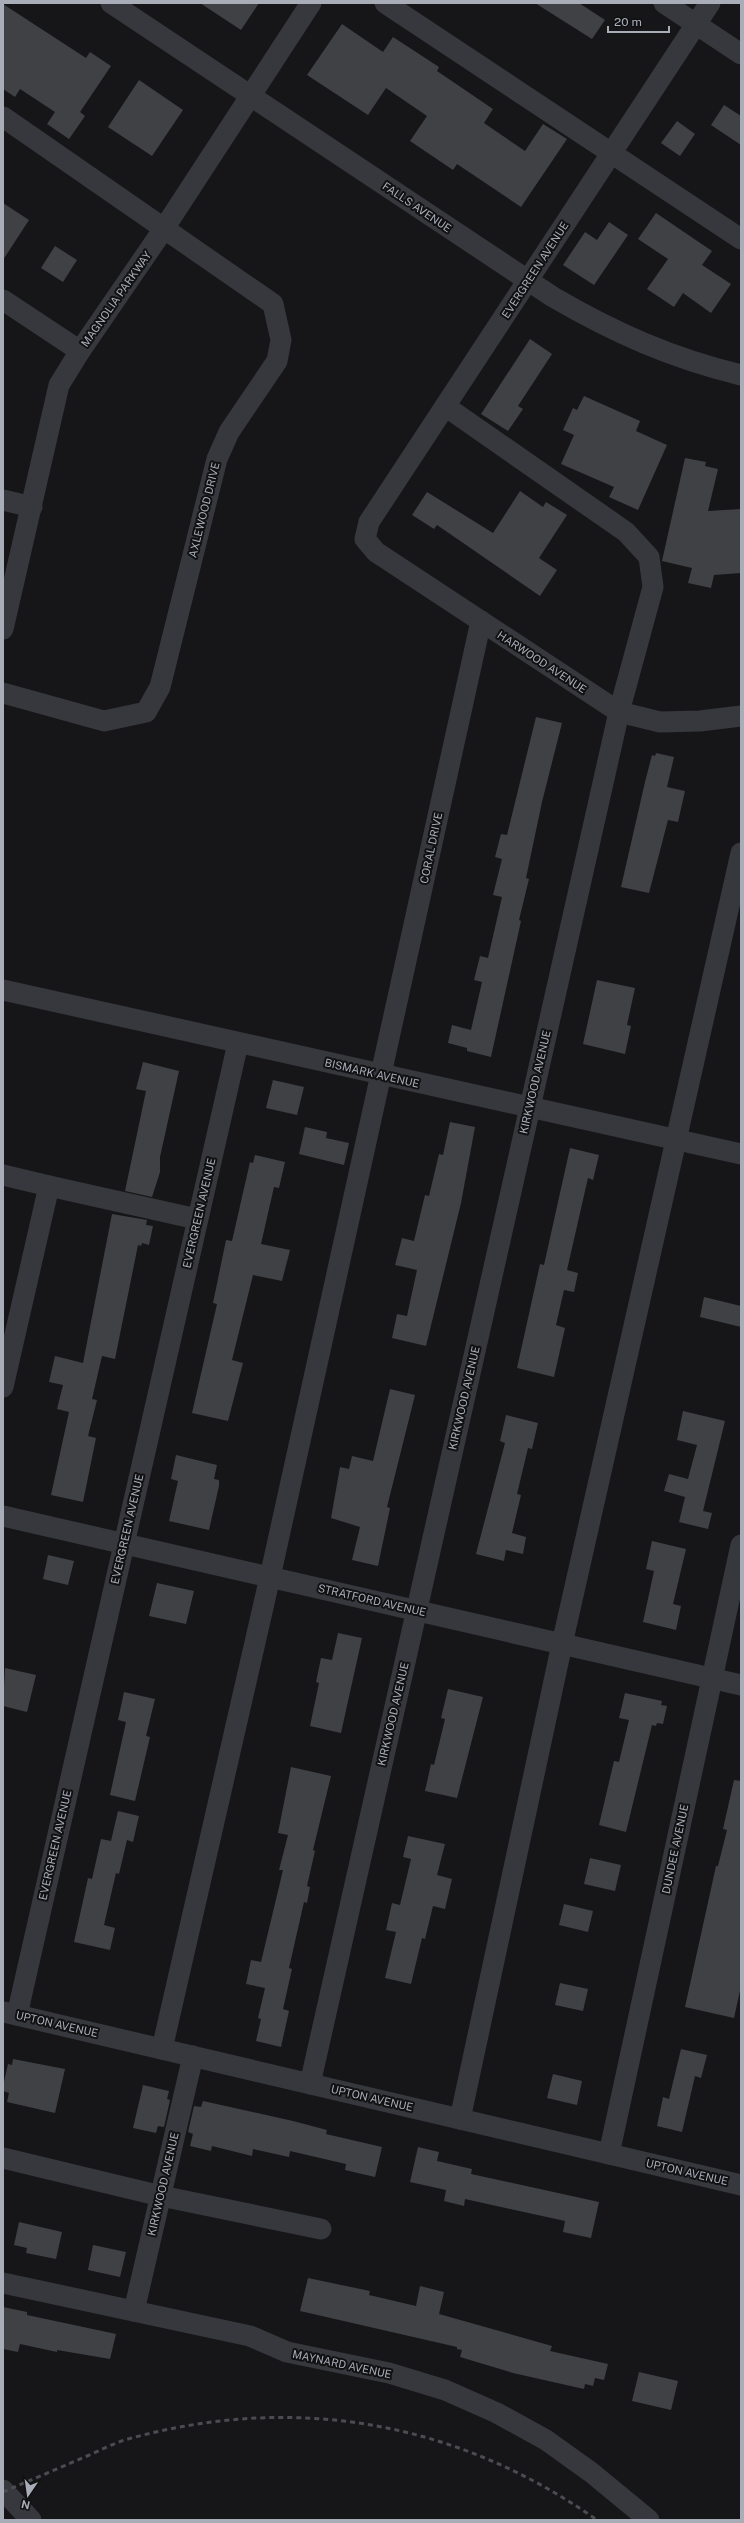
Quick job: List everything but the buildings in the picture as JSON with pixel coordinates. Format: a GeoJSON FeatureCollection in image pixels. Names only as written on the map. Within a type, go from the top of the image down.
{"type":"FeatureCollection","features":[{"type":"Feature","properties":{"kind":"street","name":"FALLS AVENUE"},"geometry":{"type":"LineString","coordinates":[[111,3],[528,280],[583,314],[627,337],[667,354],[741,375]]}},
{"type":"Feature","properties":{"kind":"street","name":"MAGNOLIA PARKWAY"},"geometry":{"type":"LineString","coordinates":[[3,629],[59,385],[80,351],[164,230],[311,3]]}},
{"type":"Feature","properties":{"kind":"street"},"geometry":{"type":"LineString","coordinates":[[385,3],[741,238]]}},
{"type":"Feature","properties":{"kind":"street"},"geometry":{"type":"LineString","coordinates":[[664,3],[741,54]]}},
{"type":"Feature","properties":{"kind":"street","name":"EVERGREEN AVENUE"},"geometry":{"type":"LineString","coordinates":[[365,539],[369,522],[710,3]]}},
{"type":"Feature","properties":{"kind":"street","name":"AXLEWOOD DRIVE"},"geometry":{"type":"LineString","coordinates":[[3,117],[272,304],[281,340],[277,361],[228,432],[217,459],[160,687],[146,712],[104,721],[3,693]]}},
{"type":"Feature","properties":{"kind":"street"},"geometry":{"type":"LineString","coordinates":[[3,300],[80,351]]}},
{"type":"Feature","properties":{"kind":"street","name":"KIRKWOOD AVENUE"},"geometry":{"type":"LineString","coordinates":[[310,2084],[619,712],[653,587],[649,557],[626,532],[445,406]]}},
{"type":"Feature","properties":{"kind":"street"},"geometry":{"type":"LineString","coordinates":[[3,500],[32,507]]}},
{"type":"Feature","properties":{"kind":"street","name":"HARWOOD AVENUE"},"geometry":{"type":"LineString","coordinates":[[365,539],[376,552],[619,712],[660,722],[700,721],[741,716]]}},
{"type":"Feature","properties":{"kind":"street","name":"CORAL DRIVE"},"geometry":{"type":"LineString","coordinates":[[162,2049],[270,1577],[481,621]]}},
{"type":"Feature","properties":{"kind":"street"},"geometry":{"type":"LineString","coordinates":[[460,2119],[562,1644],[741,853]]}},
{"type":"Feature","properties":{"kind":"street","name":"BISMARK AVENUE"},"geometry":{"type":"LineString","coordinates":[[3,990],[741,1154]]}},
{"type":"Feature","properties":{"kind":"street","name":"EVERGREEN AVENUE"},"geometry":{"type":"LineString","coordinates":[[10,2013],[124,1543],[238,1042]]}},
{"type":"Feature","properties":{"kind":"street"},"geometry":{"type":"LineString","coordinates":[[3,1175],[198,1219]]}},
{"type":"Feature","properties":{"kind":"street"},"geometry":{"type":"LineString","coordinates":[[3,1387],[49,1186]]}},
{"type":"Feature","properties":{"kind":"street","name":"STRATFORD AVENUE"},"geometry":{"type":"LineString","coordinates":[[3,1516],[741,1685]]}},
{"type":"Feature","properties":{"kind":"street","name":"DUNDEE AVENUE"},"geometry":{"type":"LineString","coordinates":[[609,2154],[741,1545]]}},
{"type":"Feature","properties":{"kind":"street","name":"UPTON AVENUE"},"geometry":{"type":"LineString","coordinates":[[10,2013],[741,2185]]}},
{"type":"Feature","properties":{"kind":"street","name":"KIRKWOOD AVENUE"},"geometry":{"type":"LineString","coordinates":[[134,2311],[193,2056]]}},
{"type":"Feature","properties":{"kind":"street"},"geometry":{"type":"LineString","coordinates":[[3,2158],[160,2196],[321,2229]]}},
{"type":"Feature","properties":{"kind":"street","name":"MAYNARD AVENUE"},"geometry":{"type":"LineString","coordinates":[[3,2283],[250,2336],[287,2352],[382,2372],[445,2390],[546,2440],[592,2473],[649,2520]]}},
{"type":"Feature","properties":{"kind":"street"},"geometry":{"type":"LineString","coordinates":[[3,2490],[31,2520]]}},
{"type":"Feature","properties":{"kind":"railway"},"geometry":{"type":"LineString","coordinates":[[3,2492],[128,2439],[190,2425],[251,2418],[312,2418],[372,2425],[430,2439],[488,2459],[543,2486],[597,2520]]}}]}
